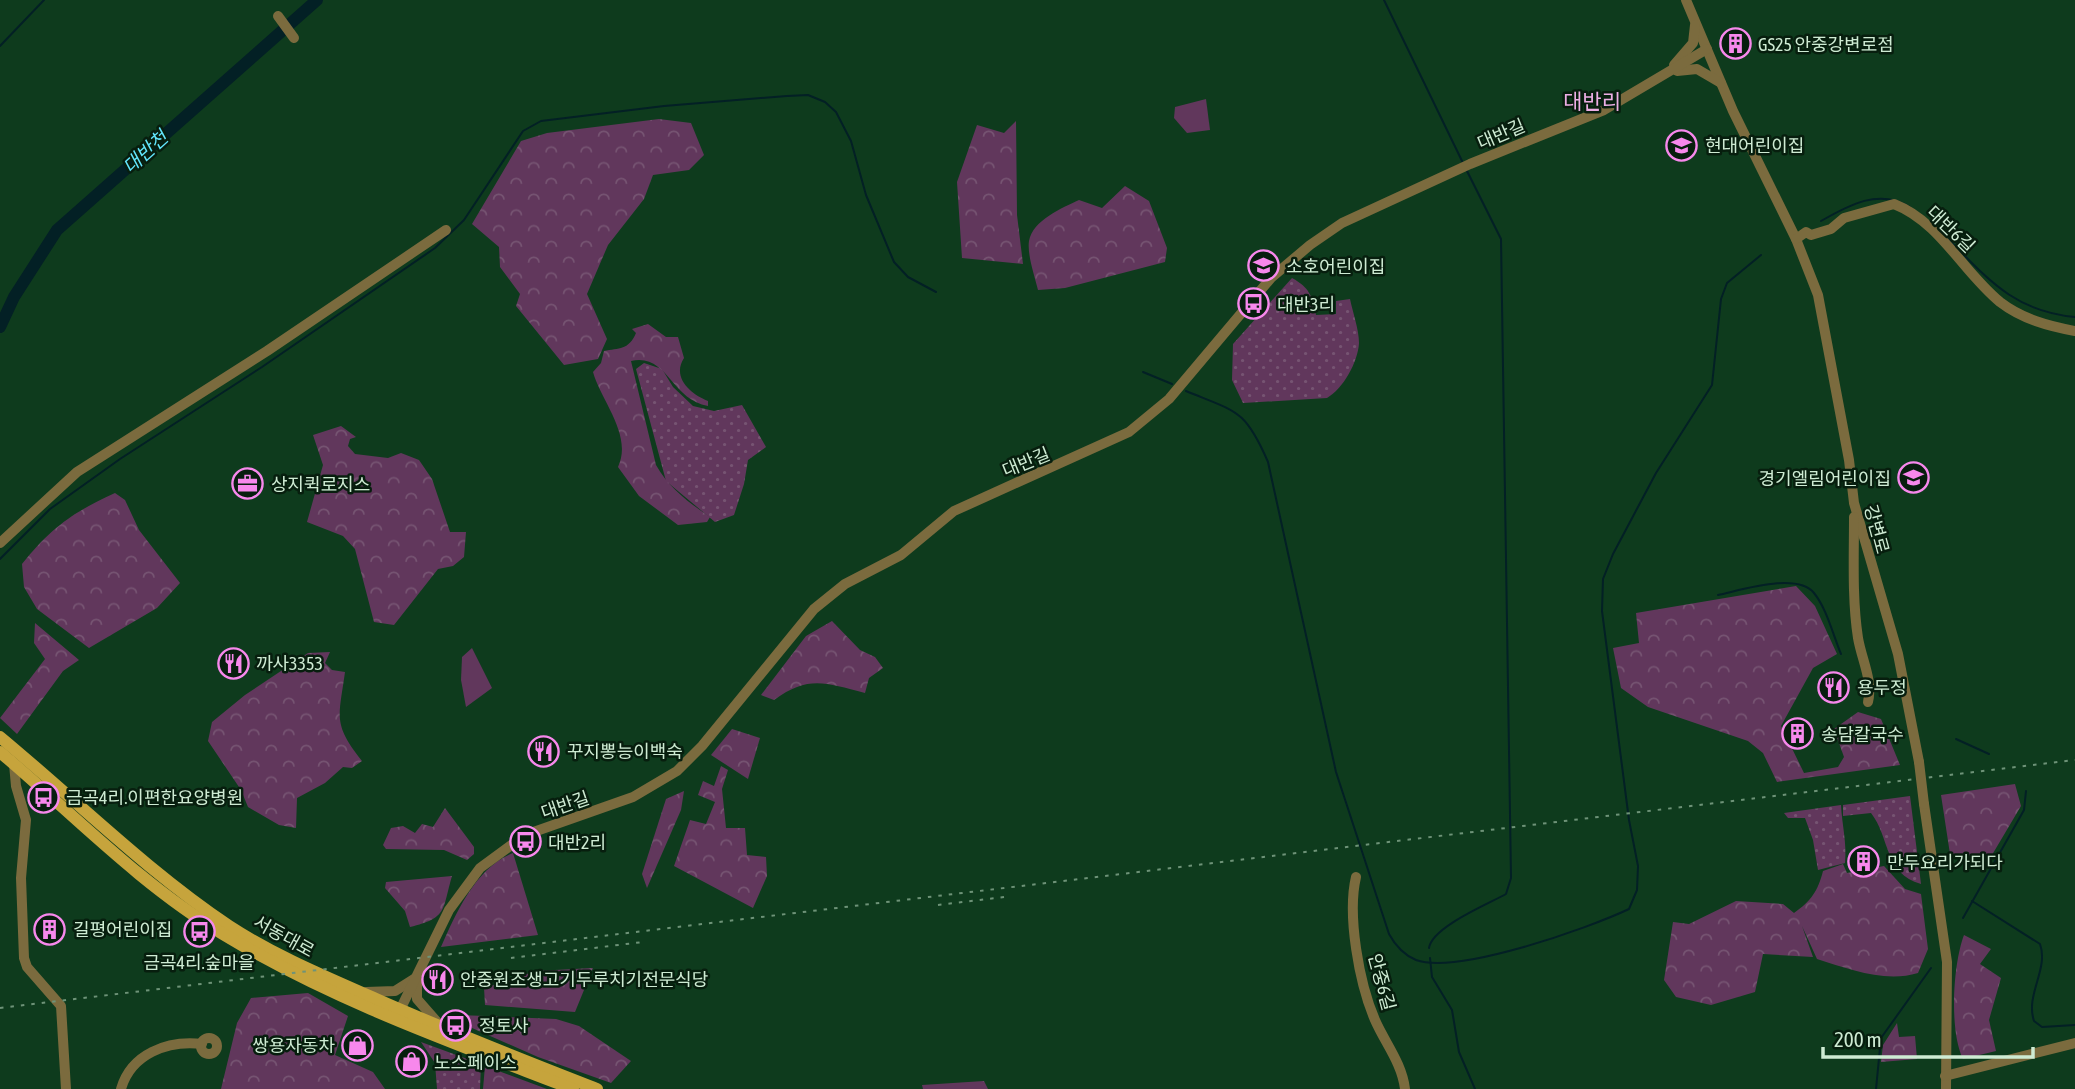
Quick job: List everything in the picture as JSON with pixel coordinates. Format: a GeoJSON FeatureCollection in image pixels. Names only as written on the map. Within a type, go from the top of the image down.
{"type":"FeatureCollection","features":[{"type":"Feature","properties":{"kind":"main road","name":"서동대로"},"geometry":{"type":"LineString","coordinates":[[0,737],[114,834],[229,925],[304,968],[355,990],[400,1015],[573,1089]]}},
{"type":"Feature","properties":{"kind":"main road","name":"서동대로"},"geometry":{"type":"LineString","coordinates":[[0,752],[134,868],[222,933],[312,985],[440,1026],[597,1089]]}},
{"type":"Feature","properties":{"kind":"street","name":"강변로"},"geometry":{"type":"LineString","coordinates":[[1686,0],[1721,83],[1796,239],[1818,295],[1849,460],[1854,503],[1898,654],[1919,762],[1947,962],[1946,1089]]}},
{"type":"Feature","properties":{"kind":"street"},"geometry":{"type":"LineString","coordinates":[[278,16],[295,38]]}},
{"type":"Feature","properties":{"kind":"street"},"geometry":{"type":"LineString","coordinates":[[1668,72],[1693,43],[1695,21]]}},
{"type":"Feature","properties":{"kind":"street","name":"대반길"},"geometry":{"type":"LineString","coordinates":[[400,1015],[415,979],[433,951],[449,910],[480,868],[515,841],[633,797],[677,771],[702,746],[814,610],[845,584],[901,555],[954,511],[1129,432],[1169,399],[1271,278],[1310,245],[1342,223],[1465,167],[1604,110],[1650,85],[1706,48]]}},
{"type":"Feature","properties":{"kind":"street"},"geometry":{"type":"LineString","coordinates":[[1668,72],[1692,68],[1705,72],[1721,83]]}},
{"type":"Feature","properties":{"kind":"street","name":"대반6길"},"geometry":{"type":"LineString","coordinates":[[1796,239],[1806,232],[1811,234],[1831,229],[1844,218],[1894,204],[1926,224],[2008,307],[2040,323],[2075,331]]}},
{"type":"Feature","properties":{"kind":"street"},"geometry":{"type":"LineString","coordinates":[[0,543],[78,472],[267,352],[446,230]]}},
{"type":"Feature","properties":{"kind":"street"},"geometry":{"type":"LineString","coordinates":[[1854,503],[1856,616],[1858,640],[1871,688],[1868,702]]}},
{"type":"Feature","properties":{"kind":"street"},"geometry":{"type":"LineString","coordinates":[[14,764],[16,786],[26,820],[21,878],[24,958],[27,967],[61,1006],[66,1089]]}},
{"type":"Feature","properties":{"kind":"street","name":"안중6길"},"geometry":{"type":"LineString","coordinates":[[1356,877],[1351,919],[1374,1018],[1401,1069],[1405,1089]]}},
{"type":"Feature","properties":{"kind":"street"},"geometry":{"type":"LineString","coordinates":[[355,990],[390,992],[415,979],[419,1003],[440,1026]]}},
{"type":"Feature","properties":{"kind":"street"},"geometry":{"type":"LineString","coordinates":[[1945,1076],[2075,1043]]}},
{"type":"Feature","properties":{"kind":"street"},"geometry":{"type":"LineString","coordinates":[[121,1089],[132,1065],[148,1053],[202,1045]]}},
{"type":"Feature","properties":{"kind":"green space"},"geometry":{"type":"Polygon","coordinates":[[[1206,99],[1210,130],[1187,133],[1174,118],[1175,107],[1206,99]]]}},
{"type":"Feature","properties":{"kind":"green space"},"geometry":{"type":"Polygon","coordinates":[[[659,119],[691,123],[704,155],[689,170],[653,175],[644,199],[608,245],[587,294],[607,339],[598,359],[564,365],[516,306],[520,294],[500,267],[499,247],[472,224],[521,141],[547,133],[659,119]]]}},
{"type":"Feature","properties":{"kind":"green space"},"geometry":{"type":"Polygon","coordinates":[[[1016,121],[1017,215],[1023,264],[962,258],[957,182],[977,125],[1004,133],[1016,121]]]}},
{"type":"Feature","properties":{"kind":"green space"},"geometry":{"type":"Polygon","coordinates":[[[1125,186],[1149,201],[1167,248],[1165,262],[1065,288],[1038,290],[1029,247],[1036,227],[1049,216],[1079,200],[1102,208],[1125,186]]]}},
{"type":"Feature","properties":{"kind":"green space"},"geometry":{"type":"Polygon","coordinates":[[[1292,278],[1309,293],[1316,315],[1336,314],[1336,301],[1350,299],[1359,338],[1356,358],[1344,382],[1327,398],[1243,403],[1232,380],[1233,344],[1292,278]]]}},
{"type":"Feature","properties":{"kind":"green space"},"geometry":{"type":"Polygon","coordinates":[[[648,324],[666,337],[678,337],[684,358],[680,372],[682,379],[690,390],[708,401],[708,406],[696,402],[653,364],[643,360],[631,361],[656,465],[680,494],[710,517],[707,522],[678,525],[639,496],[618,467],[622,455],[619,431],[593,372],[601,363],[604,351],[627,345],[636,333],[632,329],[648,324]]]}},
{"type":"Feature","properties":{"kind":"green space"},"geometry":{"type":"Polygon","coordinates":[[[644,363],[662,369],[673,387],[693,406],[714,411],[742,405],[766,447],[748,460],[734,515],[715,522],[666,481],[636,369],[644,363]]]}},
{"type":"Feature","properties":{"kind":"green space"},"geometry":{"type":"Polygon","coordinates":[[[341,426],[356,437],[350,439],[348,446],[355,454],[388,458],[401,453],[419,460],[432,479],[450,532],[466,532],[464,557],[453,566],[438,569],[394,625],[374,622],[355,549],[343,536],[307,522],[323,465],[313,435],[341,426]]]}},
{"type":"Feature","properties":{"kind":"green space"},"geometry":{"type":"Polygon","coordinates":[[[115,493],[125,500],[139,530],[180,583],[157,608],[89,648],[37,609],[24,587],[22,564],[43,540],[64,522],[115,493]]]}},
{"type":"Feature","properties":{"kind":"green space"},"geometry":{"type":"Polygon","coordinates":[[[1796,586],[1815,606],[1837,654],[1813,668],[1781,726],[1804,773],[1838,767],[1844,757],[1834,729],[1858,712],[1881,719],[1900,765],[1777,782],[1763,753],[1748,741],[1648,707],[1621,688],[1613,648],[1639,643],[1636,613],[1796,586]]]}},
{"type":"Feature","properties":{"kind":"green space"},"geometry":{"type":"Polygon","coordinates":[[[832,621],[860,650],[875,657],[883,668],[869,678],[865,693],[818,683],[797,687],[774,700],[761,695],[806,636],[832,621]]]}},
{"type":"Feature","properties":{"kind":"green space"},"geometry":{"type":"Polygon","coordinates":[[[35,623],[79,660],[63,671],[17,734],[0,718],[45,659],[34,643],[35,623]]]}},
{"type":"Feature","properties":{"kind":"green space"},"geometry":{"type":"Polygon","coordinates":[[[472,648],[492,688],[466,707],[461,680],[462,657],[472,648]]]}},
{"type":"Feature","properties":{"kind":"green space"},"geometry":{"type":"Polygon","coordinates":[[[330,652],[325,663],[332,670],[345,672],[340,710],[342,728],[362,761],[352,768],[343,767],[325,783],[297,798],[296,828],[279,825],[248,807],[241,790],[208,741],[212,722],[245,695],[308,653],[330,652]]]}},
{"type":"Feature","properties":{"kind":"green space"},"geometry":{"type":"Polygon","coordinates":[[[732,729],[760,738],[748,779],[711,755],[732,729]]]}},
{"type":"Feature","properties":{"kind":"green space"},"geometry":{"type":"Polygon","coordinates":[[[721,766],[728,770],[722,789],[726,828],[745,828],[747,855],[766,857],[767,876],[753,908],[674,866],[690,820],[706,824],[715,802],[698,795],[703,781],[714,786],[721,766]]]}},
{"type":"Feature","properties":{"kind":"green space"},"geometry":{"type":"Polygon","coordinates":[[[2015,784],[2021,806],[1989,860],[1978,856],[1950,854],[1941,795],[2015,784]]]}},
{"type":"Feature","properties":{"kind":"green space"},"geometry":{"type":"Polygon","coordinates":[[[684,791],[681,810],[647,888],[642,874],[666,799],[684,791]]]}},
{"type":"Feature","properties":{"kind":"green space"},"geometry":{"type":"Polygon","coordinates":[[[1910,796],[1921,884],[1900,872],[1871,813],[1843,816],[1843,805],[1910,796]]]}},
{"type":"Feature","properties":{"kind":"green space"},"geometry":{"type":"Polygon","coordinates":[[[1841,805],[1845,863],[1818,870],[1813,840],[1805,818],[1788,818],[1784,813],[1841,805]]]}},
{"type":"Feature","properties":{"kind":"green space"},"geometry":{"type":"Polygon","coordinates":[[[445,808],[474,847],[474,854],[467,860],[444,850],[386,849],[383,845],[391,828],[403,826],[415,833],[422,824],[433,827],[445,808]]]}},
{"type":"Feature","properties":{"kind":"green space"},"geometry":{"type":"Polygon","coordinates":[[[513,853],[538,935],[441,947],[461,906],[478,880],[488,869],[513,853]]]}},
{"type":"Feature","properties":{"kind":"green space"},"geometry":{"type":"Polygon","coordinates":[[[1843,864],[1847,873],[1884,866],[1905,889],[1921,894],[1928,949],[1918,973],[1880,976],[1817,959],[1802,926],[1813,957],[1763,954],[1755,992],[1711,1005],[1676,997],[1664,980],[1673,922],[1689,924],[1736,901],[1783,904],[1794,913],[1813,895],[1823,871],[1843,864]]]}},
{"type":"Feature","properties":{"kind":"green space"},"geometry":{"type":"Polygon","coordinates":[[[452,876],[442,911],[431,920],[410,927],[405,911],[385,888],[386,882],[452,876]]]}},
{"type":"Feature","properties":{"kind":"green space"},"geometry":{"type":"Polygon","coordinates":[[[1964,935],[1991,949],[1980,964],[2001,978],[1989,1020],[1996,1051],[1963,1059],[1956,1032],[1954,997],[1957,963],[1964,935]]]}},
{"type":"Feature","properties":{"kind":"green space"},"geometry":{"type":"Polygon","coordinates":[[[593,968],[575,1012],[485,1005],[484,988],[536,971],[593,968]]]}},
{"type":"Feature","properties":{"kind":"green space"},"geometry":{"type":"Polygon","coordinates":[[[308,993],[348,1016],[335,1055],[373,1072],[385,1089],[221,1089],[237,1023],[251,998],[308,993]]]}},
{"type":"Feature","properties":{"kind":"green space"},"geometry":{"type":"Polygon","coordinates":[[[459,1015],[556,1019],[579,1026],[631,1061],[611,1083],[538,1057],[463,1024],[459,1015]]]}},
{"type":"Feature","properties":{"kind":"green space"},"geometry":{"type":"Polygon","coordinates":[[[1897,1023],[1899,1037],[1915,1036],[1917,1059],[1881,1062],[1883,1045],[1897,1023]]]}},
{"type":"Feature","properties":{"kind":"green space"},"geometry":{"type":"Polygon","coordinates":[[[421,1042],[481,1064],[480,1089],[437,1089],[435,1063],[421,1042]]]}},
{"type":"Feature","properties":{"kind":"green space"},"geometry":{"type":"Polygon","coordinates":[[[485,1066],[547,1089],[483,1089],[485,1066]]]}},
{"type":"Feature","properties":{"kind":"green space"},"geometry":{"type":"Polygon","coordinates":[[[984,1081],[988,1089],[923,1089],[922,1085],[984,1081]]]}},
{"type":"Feature","properties":{"kind":"waterway"},"geometry":{"type":"LineString","coordinates":[[0,46],[44,0]]}},
{"type":"Feature","properties":{"kind":"waterway","name":"대반천"},"geometry":{"type":"LineString","coordinates":[[0,327],[14,297],[57,230],[317,0]]}},
{"type":"Feature","properties":{"kind":"waterway"},"geometry":{"type":"LineString","coordinates":[[1384,0],[1463,163]]}},
{"type":"Feature","properties":{"kind":"waterway"},"geometry":{"type":"LineString","coordinates":[[0,559],[50,509],[120,459],[262,367],[435,248],[464,220],[523,131],[541,121],[664,106],[787,96],[808,95],[825,102],[836,112],[851,141],[866,195],[894,262],[908,277],[936,292]]}},
{"type":"Feature","properties":{"kind":"waterway"},"geometry":{"type":"LineString","coordinates":[[1429,948],[1432,940],[1450,924],[1506,894],[1511,878],[1501,239],[1467,171]]}},
{"type":"Feature","properties":{"kind":"waterway"},"geometry":{"type":"LineString","coordinates":[[1821,221],[1842,209],[1876,199],[1898,201],[1910,207]]}},
{"type":"Feature","properties":{"kind":"waterway"},"geometry":{"type":"LineString","coordinates":[[1941,232],[1985,276],[2015,299],[2052,313],[2075,317]]}},
{"type":"Feature","properties":{"kind":"waterway"},"geometry":{"type":"LineString","coordinates":[[1186,391],[1238,414],[1253,432],[1268,462],[1336,772],[1389,934],[1400,949],[1416,960],[1435,963],[1491,955],[1555,937],[1629,909],[1637,890],[1638,866],[1629,820],[1602,611],[1603,579],[1613,554],[1656,473],[1712,385],[1721,299],[1727,283],[1761,255]]}},
{"type":"Feature","properties":{"kind":"waterway"},"geometry":{"type":"LineString","coordinates":[[1143,372],[1172,384]]}},
{"type":"Feature","properties":{"kind":"waterway"},"geometry":{"type":"LineString","coordinates":[[1718,595],[1769,584],[1795,584],[1806,587],[1814,593],[1823,607],[1841,654]]}},
{"type":"Feature","properties":{"kind":"waterway"},"geometry":{"type":"LineString","coordinates":[[1956,739],[1989,754]]}},
{"type":"Feature","properties":{"kind":"waterway"},"geometry":{"type":"LineString","coordinates":[[1963,918],[2024,810],[2026,791]]}},
{"type":"Feature","properties":{"kind":"waterway"},"geometry":{"type":"LineString","coordinates":[[1972,901],[2040,944],[2042,963],[2032,1002],[2034,1021],[2042,1027],[2075,1025]]}},
{"type":"Feature","properties":{"kind":"waterway"},"geometry":{"type":"LineString","coordinates":[[1430,958],[1432,977],[1452,1010],[1459,1052],[1475,1089]]}},
{"type":"Feature","properties":{"kind":"waterway"},"geometry":{"type":"LineString","coordinates":[[1876,1089],[1881,1038],[1931,968]]}},
{"type":"Feature","properties":{"kind":"railway"},"geometry":{"type":"LineString","coordinates":[[0,1008],[2075,760]]}},
{"type":"Feature","properties":{"kind":"railway"},"geometry":{"type":"LineString","coordinates":[[938,905],[1004,897]]}},
{"type":"Feature","properties":{"kind":"railway"},"geometry":{"type":"LineString","coordinates":[[511,958],[643,942]]}},
{"type":"Feature","properties":{"kind":"place","name":"GS25 안중강변로점"},"geometry":{"type":"Point","coordinates":[1735,44]}},
{"type":"Feature","properties":{"kind":"place","name":"현대어린이집"},"geometry":{"type":"Point","coordinates":[1682,145]}},
{"type":"Feature","properties":{"kind":"place","name":"소호어린이집"},"geometry":{"type":"Point","coordinates":[1263,266]}},
{"type":"Feature","properties":{"kind":"place","name":"대반3리"},"geometry":{"type":"Point","coordinates":[1254,304]}},
{"type":"Feature","properties":{"kind":"place","name":"경기엘림어린이집"},"geometry":{"type":"Point","coordinates":[1914,478]}},
{"type":"Feature","properties":{"kind":"place","name":"상지퀵로지스"},"geometry":{"type":"Point","coordinates":[248,484]}},
{"type":"Feature","properties":{"kind":"place","name":"까사3353"},"geometry":{"type":"Point","coordinates":[233,663]}},
{"type":"Feature","properties":{"kind":"place","name":"용두정"},"geometry":{"type":"Point","coordinates":[1834,687]}},
{"type":"Feature","properties":{"kind":"place","name":"송담칼국수"},"geometry":{"type":"Point","coordinates":[1798,734]}},
{"type":"Feature","properties":{"kind":"place","name":"꾸지뽕능이백숙"},"geometry":{"type":"Point","coordinates":[544,751]}},
{"type":"Feature","properties":{"kind":"place","name":"금곡4리.이편한요양병원"},"geometry":{"type":"Point","coordinates":[43,797]}},
{"type":"Feature","properties":{"kind":"place","name":"대반2리"},"geometry":{"type":"Point","coordinates":[525,842]}},
{"type":"Feature","properties":{"kind":"place","name":"만두요리가되다"},"geometry":{"type":"Point","coordinates":[1864,862]}},
{"type":"Feature","properties":{"kind":"place","name":"길평어린이집"},"geometry":{"type":"Point","coordinates":[50,929]}},
{"type":"Feature","properties":{"kind":"place","name":"금곡4리.숲마을"},"geometry":{"type":"Point","coordinates":[199,932]}},
{"type":"Feature","properties":{"kind":"place","name":"안중원조생고기두루치기전문식당"},"geometry":{"type":"Point","coordinates":[437,979]}},
{"type":"Feature","properties":{"kind":"place","name":"정토사"},"geometry":{"type":"Point","coordinates":[456,1025]}},
{"type":"Feature","properties":{"kind":"place","name":"쌍용자동차"},"geometry":{"type":"Point","coordinates":[358,1045]}},
{"type":"Feature","properties":{"kind":"place","name":"노스페이스"},"geometry":{"type":"Point","coordinates":[411,1062]}},
{"type":"Feature","properties":{"kind":"district","name":"대반리"},"geometry":{"type":"Point","coordinates":[1592,101]}}]}
